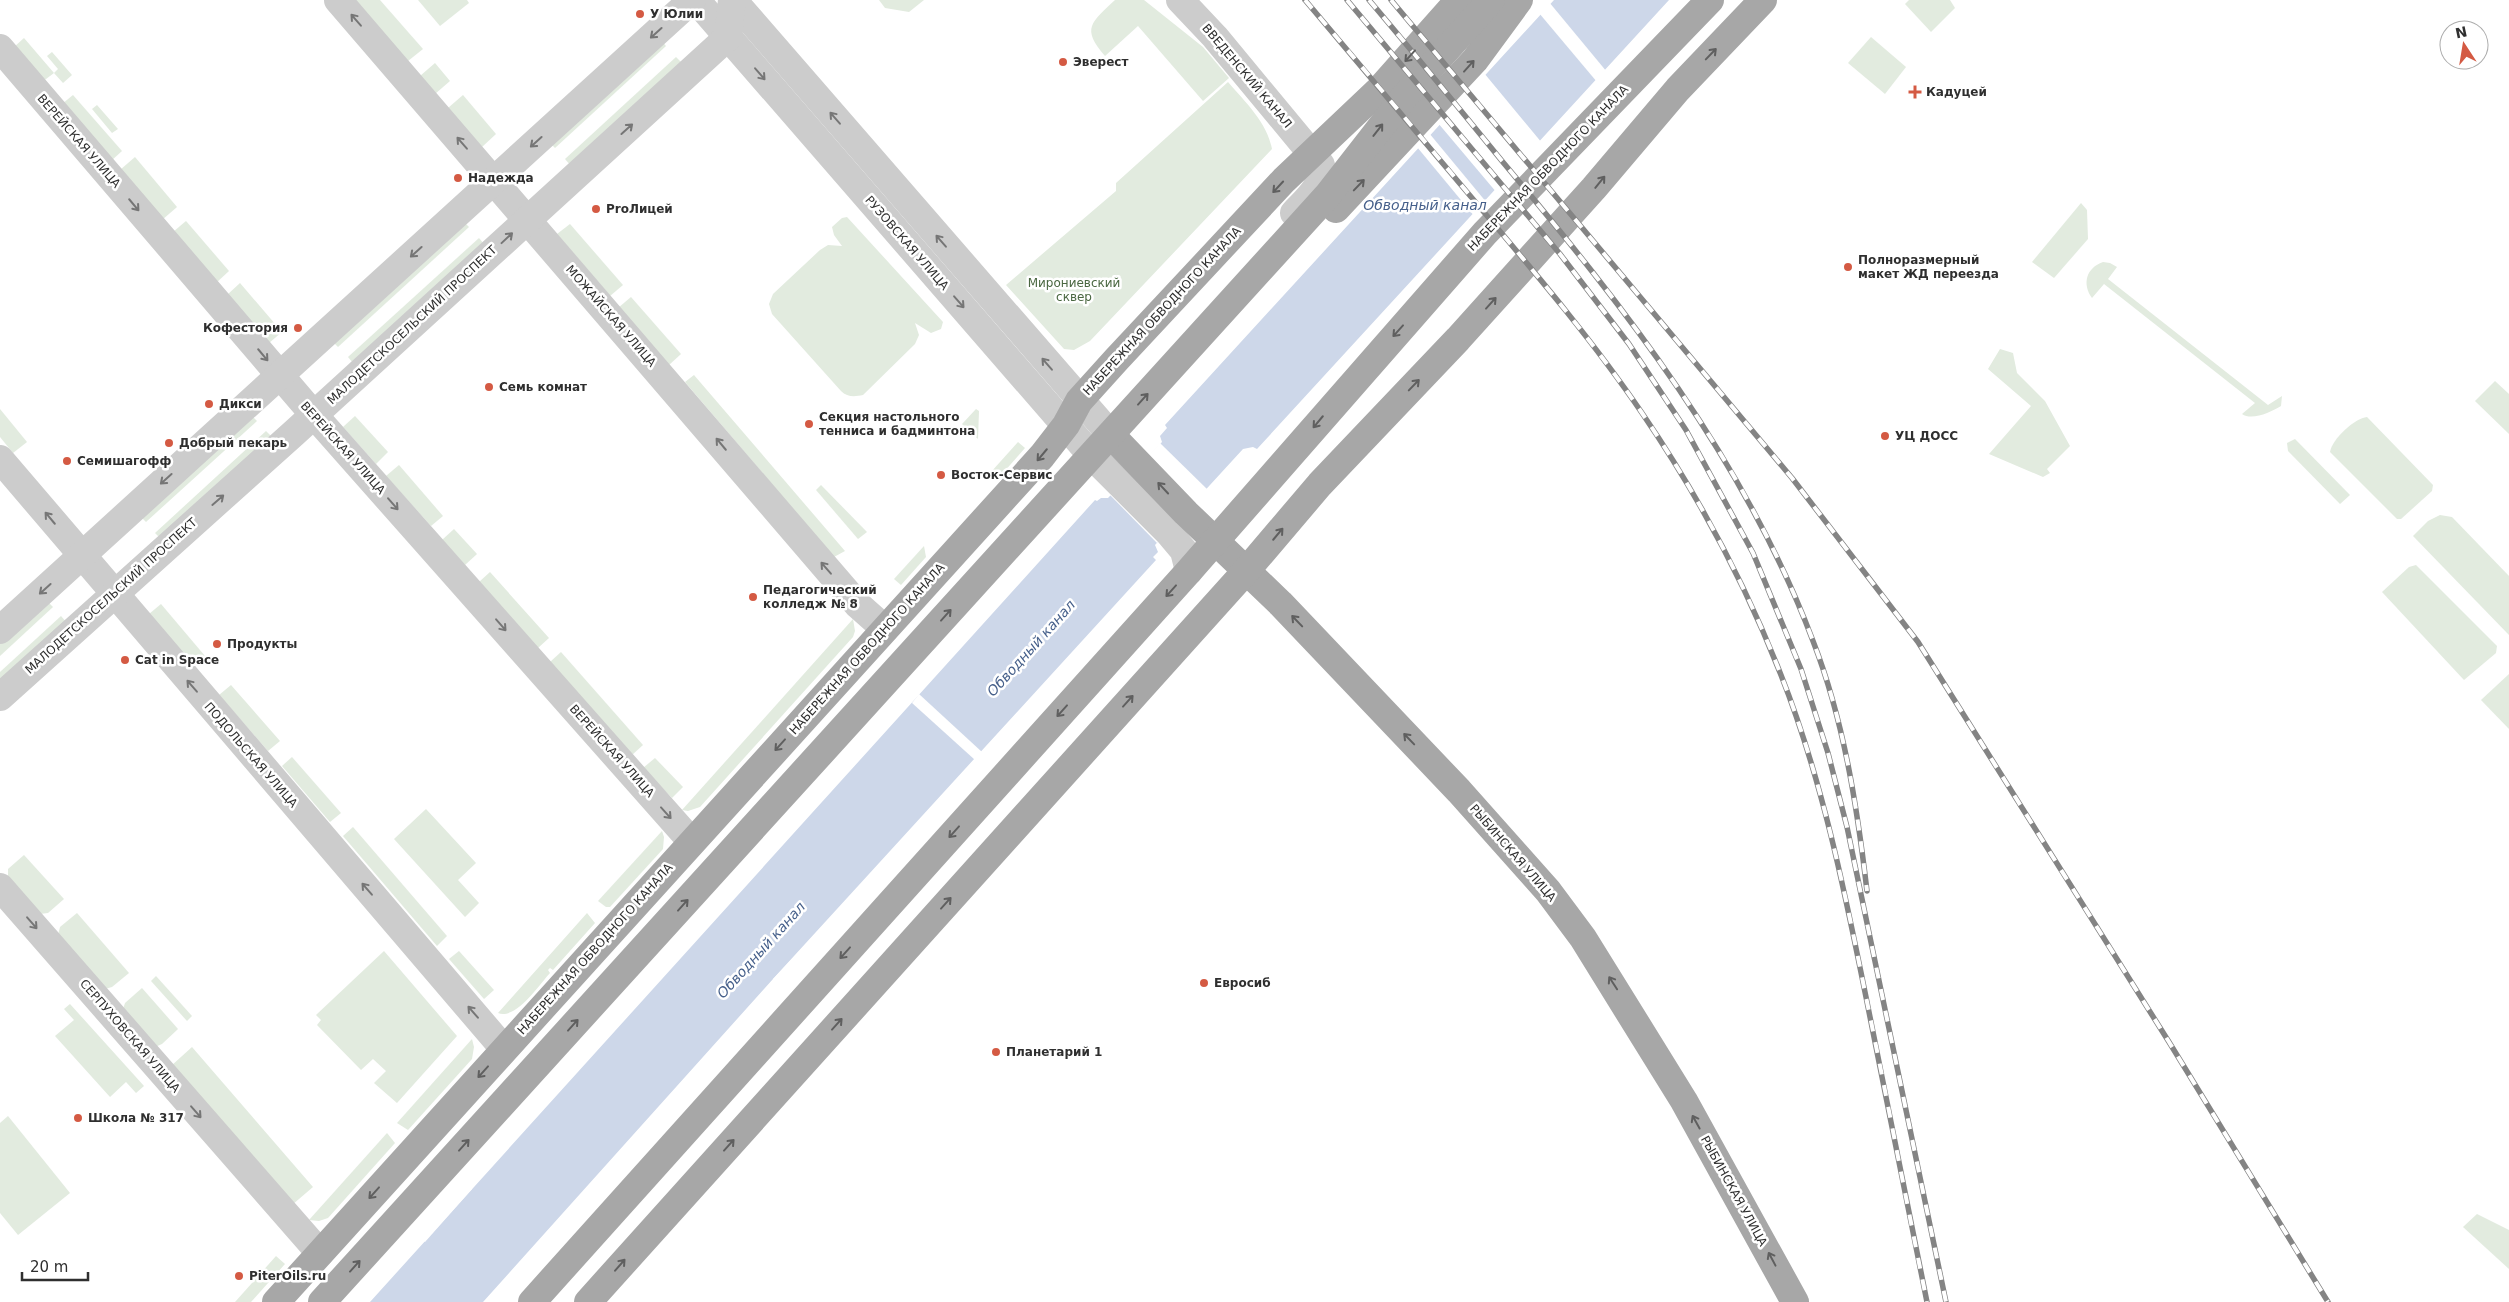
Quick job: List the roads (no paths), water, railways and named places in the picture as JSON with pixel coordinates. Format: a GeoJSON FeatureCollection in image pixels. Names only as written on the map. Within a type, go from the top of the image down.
{"type":"FeatureCollection","features":[{"type":"Feature","properties":{"kind":"main road","name":"НАБЕРЕЖНАЯ ОБВОДНОГО КАНАЛА"},"geometry":{"type":"LineString","coordinates":[[276,1302],[1042,456],[1066,425],[1079,401],[1278,187],[1379,90],[1459,0]]}},
{"type":"Feature","properties":{"kind":"main road"},"geometry":{"type":"LineString","coordinates":[[322,1302],[1327,196],[1405,96],[1491,0]]}},
{"type":"Feature","properties":{"kind":"main road"},"geometry":{"type":"LineString","coordinates":[[1256,274],[1312,234],[1424,118],[1475,60],[1519,0]]}},
{"type":"Feature","properties":{"kind":"main road","name":"НАБЕРЕЖНАЯ ОБВОДНОГО КАНАЛА"},"geometry":{"type":"LineString","coordinates":[[532,1302],[1189,571],[1485,232],[1710,0]]}},
{"type":"Feature","properties":{"kind":"main road"},"geometry":{"type":"LineString","coordinates":[[588,1302],[1246,571],[1320,484],[1458,339],[1588,196],[1678,89],[1763,0]]}},
{"type":"Feature","properties":{"kind":"main road","name":"РЫБИНСКАЯ УЛИЦА"},"geometry":{"type":"LineString","coordinates":[[1111,435],[1186,513],[1280,603],[1459,791],[1532,871],[1577,930],[1622,997],[1684,1101],[1795,1302]]}},
{"type":"Feature","properties":{"kind":"street","name":"МОЖАЙСКАЯ УЛИЦА"},"geometry":{"type":"LineString","coordinates":[[338,0],[858,605],[885,629]]}},
{"type":"Feature","properties":{"kind":"street"},"geometry":{"type":"LineString","coordinates":[[0,630],[692,0]]}},
{"type":"Feature","properties":{"kind":"street","name":"РУЗОВСКАЯ УЛИЦА"},"geometry":{"type":"LineString","coordinates":[[696,0],[1092,456],[1168,532],[1184,551],[1189,571]]}},
{"type":"Feature","properties":{"kind":"street"},"geometry":{"type":"LineString","coordinates":[[728,37],[733,0]]}},
{"type":"Feature","properties":{"kind":"street"},"geometry":{"type":"LineString","coordinates":[[733,0],[1079,401],[1111,435]]}},
{"type":"Feature","properties":{"kind":"street","name":"ВВЕДЕНСКИЙ КАНАЛ"},"geometry":{"type":"LineString","coordinates":[[1180,0],[1215,37],[1321,165],[1323,176],[1316,188],[1292,215],[1256,274]]}},
{"type":"Feature","properties":{"kind":"street","name":"МАЛОДЕТСКОСЕЛЬСКИЙ ПРОСПЕКТ"},"geometry":{"type":"LineString","coordinates":[[0,697],[314,415],[728,37]]}},
{"type":"Feature","properties":{"kind":"street","name":"ВЕРЕЙСКАЯ УЛИЦА"},"geometry":{"type":"LineString","coordinates":[[0,48],[314,415],[692,842]]}},
{"type":"Feature","properties":{"kind":"street","name":"ПОДОЛЬСКАЯ УЛИЦА"},"geometry":{"type":"LineString","coordinates":[[0,459],[504,1049]]}},
{"type":"Feature","properties":{"kind":"street","name":"СЕРПУХОВСКАЯ УЛИЦА"},"geometry":{"type":"LineString","coordinates":[[0,887],[320,1253]]}},
{"type":"Feature","properties":{"kind":"water","name":"Обводный канал"},"geometry":{"type":"Polygon","coordinates":[[[1554,0],[1669,0],[1257,449],[1253,447],[1243,449],[1155,545],[1158,552],[1153,557],[1156,560],[773,979],[483,1302],[370,1302],[1095,500],[1108,498],[1162,442],[1160,436],[1167,428],[1165,425],[1554,0]]]}},
{"type":"Feature","properties":{"kind":"railway"},"geometry":{"type":"LineString","coordinates":[[1305,0],[1581,330],[1663,444],[1701,508],[1736,573],[1767,641],[1796,714],[1831,834],[1858,956],[1927,1302]]}},
{"type":"Feature","properties":{"kind":"railway"},"geometry":{"type":"LineString","coordinates":[[1347,0],[1560,254],[1629,344],[1686,430],[1753,553],[1801,669],[1828,753],[1847,827],[1946,1302]]}},
{"type":"Feature","properties":{"kind":"railway"},"geometry":{"type":"LineString","coordinates":[[1369,0],[1548,216],[1637,330],[1717,448],[1753,510],[1785,574],[1824,671],[1848,764],[1859,827],[1867,891]]}},
{"type":"Feature","properties":{"kind":"railway"},"geometry":{"type":"LineString","coordinates":[[1391,0],[1792,478],[1918,642],[2169,1042],[2328,1302]]}},
{"type":"Feature","properties":{"kind":"place","name":"У Юлии"},"geometry":{"type":"Point","coordinates":[640,14]}},
{"type":"Feature","properties":{"kind":"place","name":"Эверест"},"geometry":{"type":"Point","coordinates":[1063,62]}},
{"type":"Feature","properties":{"kind":"place","name":"Кадуцей"},"geometry":{"type":"Point","coordinates":[1915,92]}},
{"type":"Feature","properties":{"kind":"place","name":"Надежда"},"geometry":{"type":"Point","coordinates":[458,178]}},
{"type":"Feature","properties":{"kind":"place","name":"ProЛицей"},"geometry":{"type":"Point","coordinates":[596,209]}},
{"type":"Feature","properties":{"kind":"place","name":"Полноразмерный макет ЖД переезда"},"geometry":{"type":"Point","coordinates":[1848,267]}},
{"type":"Feature","properties":{"kind":"place","name":"Кофестория"},"geometry":{"type":"Point","coordinates":[298,328]}},
{"type":"Feature","properties":{"kind":"place","name":"Семь комнат"},"geometry":{"type":"Point","coordinates":[489,387]}},
{"type":"Feature","properties":{"kind":"place","name":"Дикси"},"geometry":{"type":"Point","coordinates":[209,404]}},
{"type":"Feature","properties":{"kind":"place","name":"Секция настольного тенниса и бадминтона"},"geometry":{"type":"Point","coordinates":[809,424]}},
{"type":"Feature","properties":{"kind":"place","name":"УЦ ДОСС"},"geometry":{"type":"Point","coordinates":[1885,436]}},
{"type":"Feature","properties":{"kind":"place","name":"Добрый пекарь"},"geometry":{"type":"Point","coordinates":[169,443]}},
{"type":"Feature","properties":{"kind":"place","name":"Семишагофф"},"geometry":{"type":"Point","coordinates":[67,461]}},
{"type":"Feature","properties":{"kind":"place","name":"Восток-Сервис"},"geometry":{"type":"Point","coordinates":[941,475]}},
{"type":"Feature","properties":{"kind":"place","name":"Педагогический колледж № 8"},"geometry":{"type":"Point","coordinates":[753,597]}},
{"type":"Feature","properties":{"kind":"place","name":"Продукты"},"geometry":{"type":"Point","coordinates":[217,644]}},
{"type":"Feature","properties":{"kind":"place","name":"Cat in Space"},"geometry":{"type":"Point","coordinates":[125,660]}},
{"type":"Feature","properties":{"kind":"place","name":"Евросиб"},"geometry":{"type":"Point","coordinates":[1204,983]}},
{"type":"Feature","properties":{"kind":"place","name":"Планетарий 1"},"geometry":{"type":"Point","coordinates":[996,1052]}},
{"type":"Feature","properties":{"kind":"place","name":"Школа № 317"},"geometry":{"type":"Point","coordinates":[78,1118]}},
{"type":"Feature","properties":{"kind":"place","name":"PiterOils.ru"},"geometry":{"type":"Point","coordinates":[239,1276]}},
{"type":"Feature","properties":{"kind":"park label","name":"Мирониевский сквер"},"geometry":{"type":"Point","coordinates":[1074,290]}}]}
